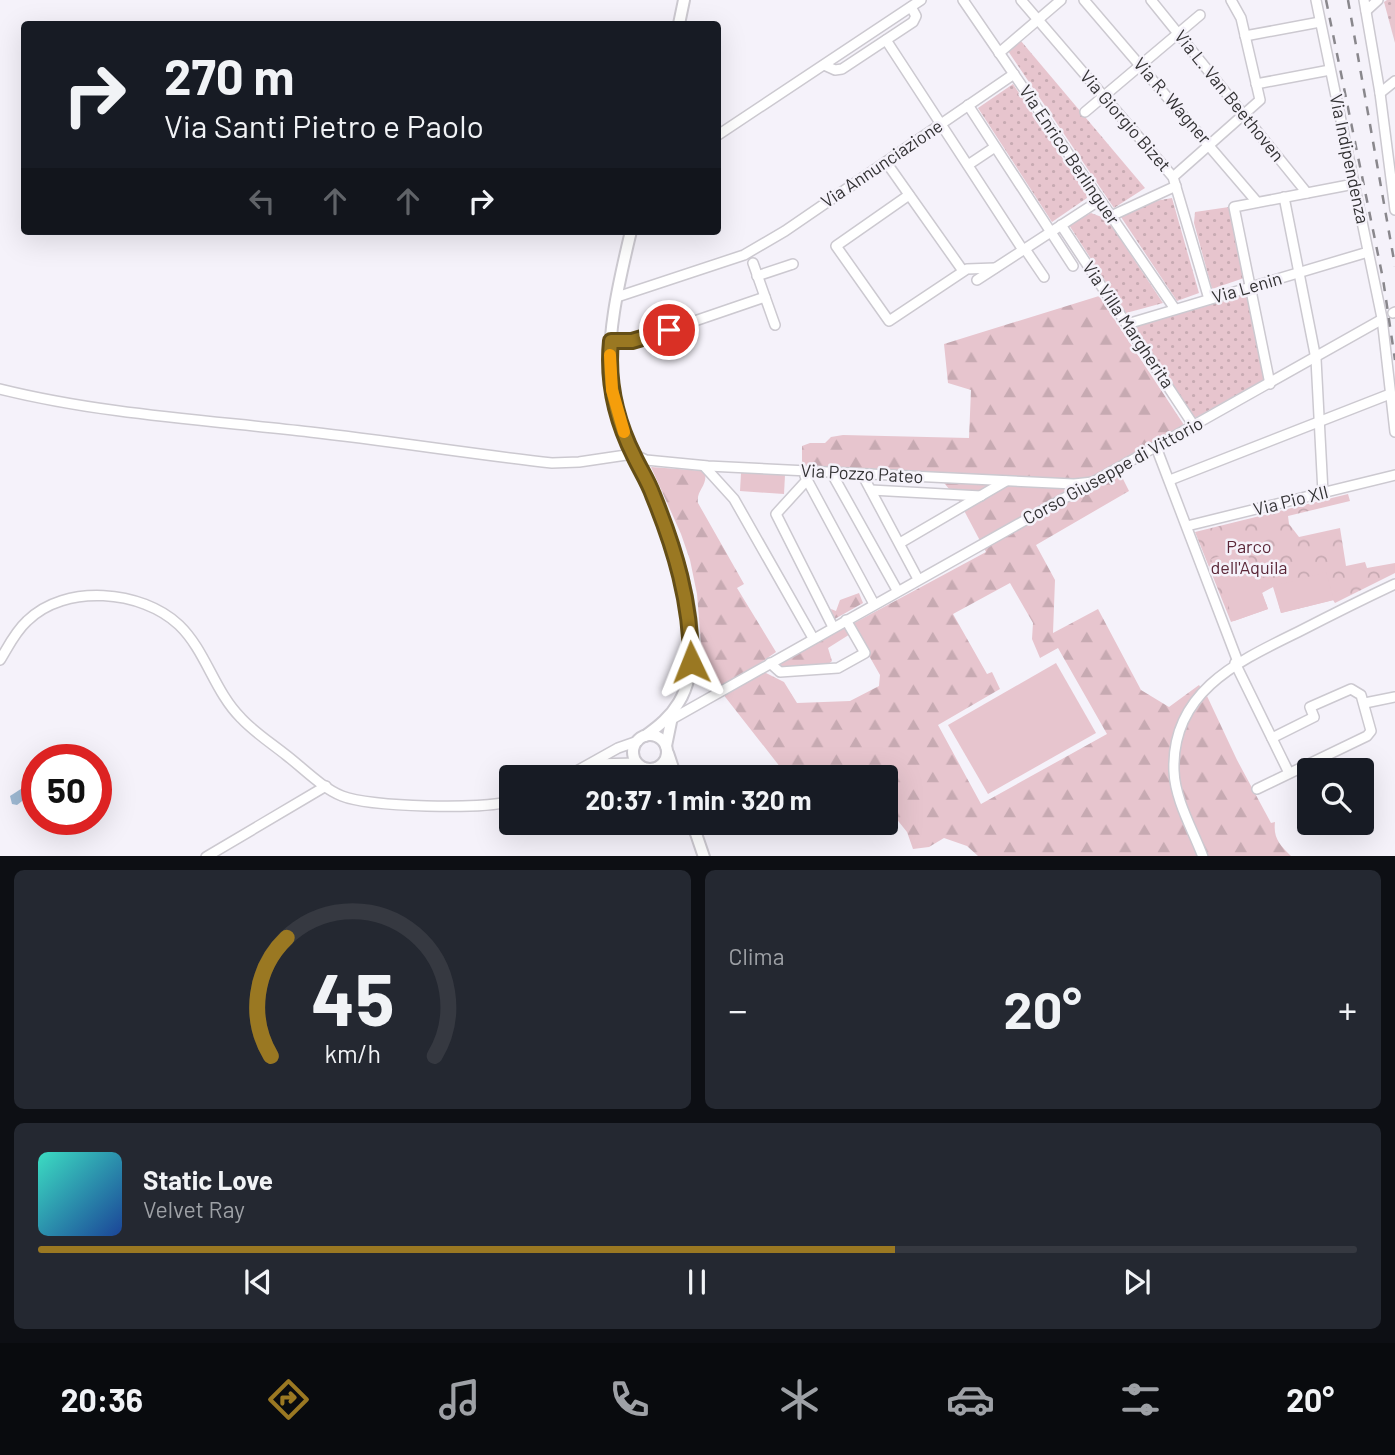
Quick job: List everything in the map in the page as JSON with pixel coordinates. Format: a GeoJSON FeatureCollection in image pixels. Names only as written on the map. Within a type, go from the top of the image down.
{"type":"FeatureCollection","features":[{"type":"Feature","properties":{"kind":"main road"},"geometry":{"type":"LineString","coordinates":[[680,21],[684,0]]}},
{"type":"Feature","properties":{"kind":"main road"},"geometry":{"type":"LineString","coordinates":[[630,235],[611,341],[609,362],[612,390],[620,422],[670,538],[682,574],[689,613],[691,662],[683,694],[673,714],[663,765]]}},
{"type":"Feature","properties":{"kind":"main road"},"geometry":{"type":"LineString","coordinates":[[640,765],[633,749],[642,738],[673,714]]}},
{"type":"Feature","properties":{"kind":"main road"},"geometry":{"type":"LineString","coordinates":[[642,738],[655,736],[667,749],[672,765]]}},
{"type":"Feature","properties":{"kind":"main road"},"geometry":{"type":"LineString","coordinates":[[697,835],[704,856]]}},
{"type":"Feature","properties":{"kind":"street"},"geometry":{"type":"LineString","coordinates":[[721,133],[921,0]]}},
{"type":"Feature","properties":{"kind":"street","name":"Via Enrico Berlinguer"},"geometry":{"type":"LineString","coordinates":[[963,0],[1175,309]]}},
{"type":"Feature","properties":{"kind":"street","name":"Via Giorgio Bizet"},"geometry":{"type":"LineString","coordinates":[[1021,0],[1175,182],[1209,299]]}},
{"type":"Feature","properties":{"kind":"street"},"geometry":{"type":"LineString","coordinates":[[999,53],[1062,0]]}},
{"type":"Feature","properties":{"kind":"street","name":"Via R. Wagner"},"geometry":{"type":"LineString","coordinates":[[1084,0],[1257,202]]}},
{"type":"Feature","properties":{"kind":"street","name":"Via L. Van Beethoven"},"geometry":{"type":"LineString","coordinates":[[1151,0],[1307,193]]}},
{"type":"Feature","properties":{"kind":"street"},"geometry":{"type":"LineString","coordinates":[[1111,216],[1175,182],[1209,145],[1260,100],[1239,13],[1231,0]]}},
{"type":"Feature","properties":{"kind":"street","name":"Via Indipendenza"},"geometry":{"type":"LineString","coordinates":[[1316,0],[1368,253],[1395,432]]}},
{"type":"Feature","properties":{"kind":"street","name":"Via Indipendenza"},"geometry":{"type":"LineString","coordinates":[[1364,0],[1392,161],[1395,210]]}},
{"type":"Feature","properties":{"kind":"street"},"geometry":{"type":"LineString","coordinates":[[1366,11],[1378,0]]}},
{"type":"Feature","properties":{"kind":"street"},"geometry":{"type":"LineString","coordinates":[[824,65],[835,70],[842,69],[886,40],[916,19],[911,7]]}},
{"type":"Feature","properties":{"kind":"street"},"geometry":{"type":"LineString","coordinates":[[1085,113],[1200,15]]}},
{"type":"Feature","properties":{"kind":"street"},"geometry":{"type":"LineString","coordinates":[[1245,36],[1320,22]]}},
{"type":"Feature","properties":{"kind":"street"},"geometry":{"type":"LineString","coordinates":[[886,40],[1044,277]]}},
{"type":"Feature","properties":{"kind":"street"},"geometry":{"type":"LineString","coordinates":[[1256,84],[1330,69]]}},
{"type":"Feature","properties":{"kind":"street","name":"Via Annunciazione"},"geometry":{"type":"LineString","coordinates":[[617,297],[750,252],[1014,74]]}},
{"type":"Feature","properties":{"kind":"street"},"geometry":{"type":"LineString","coordinates":[[1380,93],[1395,81]]}},
{"type":"Feature","properties":{"kind":"street","name":"Via Villa Margherita"},"geometry":{"type":"LineString","coordinates":[[968,106],[1073,266]]}},
{"type":"Feature","properties":{"kind":"street"},"geometry":{"type":"LineString","coordinates":[[968,165],[995,147]]}},
{"type":"Feature","properties":{"kind":"street"},"geometry":{"type":"LineString","coordinates":[[886,162],[962,271]]}},
{"type":"Feature","properties":{"kind":"street"},"geometry":{"type":"LineString","coordinates":[[1269,384],[1234,207],[1354,184]]}},
{"type":"Feature","properties":{"kind":"street"},"geometry":{"type":"LineString","coordinates":[[909,195],[836,246],[890,321],[962,271],[995,268]]}},
{"type":"Feature","properties":{"kind":"street"},"geometry":{"type":"LineString","coordinates":[[1284,197],[1316,359],[1323,493]]}},
{"type":"Feature","properties":{"kind":"street"},"geometry":{"type":"LineString","coordinates":[[977,280],[1100,200]]}},
{"type":"Feature","properties":{"kind":"street","name":"Via Villa Margherita"},"geometry":{"type":"LineString","coordinates":[[1061,225],[1194,426]]}},
{"type":"Feature","properties":{"kind":"street","name":"Via Lenin"},"geometry":{"type":"LineString","coordinates":[[1127,324],[1368,253]]}},
{"type":"Feature","properties":{"kind":"street"},"geometry":{"type":"LineString","coordinates":[[753,262],[775,325]]}},
{"type":"Feature","properties":{"kind":"street"},"geometry":{"type":"LineString","coordinates":[[757,276],[793,264]]}},
{"type":"Feature","properties":{"kind":"street"},"geometry":{"type":"LineString","coordinates":[[611,341],[645,338],[765,297]]}},
{"type":"Feature","properties":{"kind":"street","name":"Corso Giuseppe di Vittorio"},"geometry":{"type":"LineString","coordinates":[[673,714],[770,663],[1316,359],[1380,320]]}},
{"type":"Feature","properties":{"kind":"street"},"geometry":{"type":"LineString","coordinates":[[0,390],[104,410],[358,437],[539,461],[579,462],[633,454]]}},
{"type":"Feature","properties":{"kind":"street"},"geometry":{"type":"LineString","coordinates":[[1170,480],[1391,394]]}},
{"type":"Feature","properties":{"kind":"street"},"geometry":{"type":"LineString","coordinates":[[1156,447],[1237,663],[1289,773]]}},
{"type":"Feature","properties":{"kind":"street","name":"Via Pozzo Pateo"},"geometry":{"type":"LineString","coordinates":[[633,454],[646,460],[704,466],[1074,484],[1093,482]]}},
{"type":"Feature","properties":{"kind":"street"},"geometry":{"type":"LineString","coordinates":[[704,466],[734,499],[813,638]]}},
{"type":"Feature","properties":{"kind":"street"},"geometry":{"type":"LineString","coordinates":[[802,471],[874,604]]}},
{"type":"Feature","properties":{"kind":"street"},"geometry":{"type":"LineString","coordinates":[[831,472],[897,590]]}},
{"type":"Feature","properties":{"kind":"street"},"geometry":{"type":"LineString","coordinates":[[862,474],[918,579]]}},
{"type":"Feature","properties":{"kind":"street","name":"Via Pio XII"},"geometry":{"type":"LineString","coordinates":[[1187,526],[1395,475]]}},
{"type":"Feature","properties":{"kind":"street"},"geometry":{"type":"LineString","coordinates":[[807,481],[776,514],[833,627]]}},
{"type":"Feature","properties":{"kind":"street"},"geometry":{"type":"LineString","coordinates":[[900,543],[1006,481]]}},
{"type":"Feature","properties":{"kind":"street","name":"Via Pozzo Pateo"},"geometry":{"type":"LineString","coordinates":[[871,490],[981,496]]}},
{"type":"Feature","properties":{"kind":"street"},"geometry":{"type":"LineString","coordinates":[[1203,856],[1177,790],[1174,773],[1181,727],[1189,709],[1207,686],[1237,663],[1395,584]]}},
{"type":"Feature","properties":{"kind":"street"},"geometry":{"type":"LineString","coordinates":[[0,660],[28,620],[43,609],[60,602],[77,597],[104,596],[141,603],[177,624],[192,639],[226,699],[241,719],[340,796],[383,804],[482,806],[499,803]]}},
{"type":"Feature","properties":{"kind":"street"},"geometry":{"type":"LineString","coordinates":[[770,663],[780,672],[841,667],[865,653],[846,620]]}},
{"type":"Feature","properties":{"kind":"street"},"geometry":{"type":"LineString","coordinates":[[1257,789],[1369,735],[1371,731],[1365,703],[1360,693],[1348,690],[1310,707],[1314,718],[1272,738]]}},
{"type":"Feature","properties":{"kind":"street"},"geometry":{"type":"LineString","coordinates":[[1365,703],[1395,697]]}},
{"type":"Feature","properties":{"kind":"street"},"geometry":{"type":"LineString","coordinates":[[591,764],[642,738]]}},
{"type":"Feature","properties":{"kind":"street"},"geometry":{"type":"LineString","coordinates":[[591,764],[637,763]]}},
{"type":"Feature","properties":{"kind":"street"},"geometry":{"type":"LineString","coordinates":[[206,856],[326,786]]}},
{"type":"Feature","properties":{"kind":"green space"},"geometry":{"type":"Polygon","coordinates":[[[1395,0],[1395,43],[1384,2],[1395,0]]]}},
{"type":"Feature","properties":{"kind":"green space"},"geometry":{"type":"Polygon","coordinates":[[[1021,41],[1145,188],[1114,208],[1008,51],[1021,41]]]}},
{"type":"Feature","properties":{"kind":"green space"},"geometry":{"type":"Polygon","coordinates":[[[1013,84],[1087,195],[1087,198],[1052,222],[978,108],[1013,84]]]}},
{"type":"Feature","properties":{"kind":"green space"},"geometry":{"type":"Polygon","coordinates":[[[1172,198],[1199,293],[1177,301],[1121,217],[1155,201],[1172,198]]]}},
{"type":"Feature","properties":{"kind":"green space"},"geometry":{"type":"Polygon","coordinates":[[[1229,207],[1244,278],[1212,289],[1194,223],[1195,212],[1229,207]]]}},
{"type":"Feature","properties":{"kind":"green space"},"geometry":{"type":"Polygon","coordinates":[[[1091,213],[1107,219],[1163,303],[1126,313],[1069,225],[1091,213]]]}},
{"type":"Feature","properties":{"kind":"green space"},"geometry":{"type":"Polygon","coordinates":[[[1247,294],[1265,379],[1195,418],[1135,327],[1247,294]]]}},
{"type":"Feature","properties":{"kind":"green space"},"geometry":{"type":"Polygon","coordinates":[[[1099,296],[1184,425],[1115,463],[1129,491],[1036,545],[1055,580],[1053,633],[1098,609],[1141,690],[1169,707],[1199,685],[1201,688],[1188,702],[1180,718],[1169,764],[1173,795],[1198,856],[978,856],[967,846],[944,838],[929,847],[913,849],[907,832],[898,821],[898,765],[779,765],[708,675],[702,657],[697,594],[690,560],[651,467],[705,471],[705,481],[698,503],[744,584],[737,588],[776,652],[760,663],[764,672],[784,682],[797,703],[850,701],[879,686],[880,675],[855,631],[828,648],[832,661],[825,667],[783,669],[780,663],[986,552],[959,501],[935,472],[802,465],[802,446],[825,443],[831,437],[843,435],[969,438],[971,390],[948,383],[944,344],[1099,296]],[[1010,583],[953,614],[987,674],[992,672],[1000,689],[938,725],[981,804],[1107,734],[1058,648],[1040,658],[1032,639],[1033,623],[1010,583]]]}},
{"type":"Feature","properties":{"kind":"green space"},"geometry":{"type":"Polygon","coordinates":[[[741,473],[785,475],[784,494],[740,491],[741,473]]]}},
{"type":"Feature","properties":{"kind":"green space","name":"Parco dell'Aquila"},"geometry":{"type":"Polygon","coordinates":[[[1348,494],[1350,501],[1288,516],[1289,524],[1299,537],[1340,528],[1346,566],[1365,562],[1367,568],[1395,563],[1395,573],[1335,603],[1333,600],[1281,613],[1273,587],[1262,593],[1268,609],[1231,622],[1195,532],[1348,494]]]}},
{"type":"Feature","properties":{"kind":"green space"},"geometry":{"type":"Polygon","coordinates":[[[1245,547],[1268,609],[1234,621],[1211,559],[1245,547]]]}},
{"type":"Feature","properties":{"kind":"green space"},"geometry":{"type":"Polygon","coordinates":[[[1326,572],[1334,600],[1281,613],[1274,586],[1326,572]]]}},
{"type":"Feature","properties":{"kind":"green space"},"geometry":{"type":"Polygon","coordinates":[[[859,593],[863,603],[833,620],[831,609],[836,611],[840,600],[859,593]]]}},
{"type":"Feature","properties":{"kind":"green space"},"geometry":{"type":"Polygon","coordinates":[[[1056,663],[1096,733],[988,794],[948,725],[1056,663]]]}},
{"type":"Feature","properties":{"kind":"green space"},"geometry":{"type":"Polygon","coordinates":[[[1207,696],[1271,823],[1275,822],[1278,841],[1291,856],[1208,856],[1187,806],[1178,765],[1184,733],[1194,712],[1207,696]]]}},
{"type":"Feature","properties":{"kind":"water"},"geometry":{"type":"Polygon","coordinates":[[[21,789],[21,802],[17,805],[12,804],[10,796],[21,789]]]}},
{"type":"Feature","properties":{"kind":"railway"},"geometry":{"type":"LineString","coordinates":[[1326,0],[1383,279],[1395,360]]}},
{"type":"Feature","properties":{"kind":"railway"},"geometry":{"type":"LineString","coordinates":[[1348,0],[1395,266]]}},
{"type":"Feature","properties":{"kind":"slow traffic"},"geometry":{"type":"LineString","coordinates":[[610,355],[612,390],[624,432]]}},
{"type":"Feature","properties":{"kind":"route"},"geometry":{"type":"LineString","coordinates":[[669,330],[632,341],[611,341],[609,362],[620,422],[652,491],[682,574],[689,613],[691,662]]}}]}
